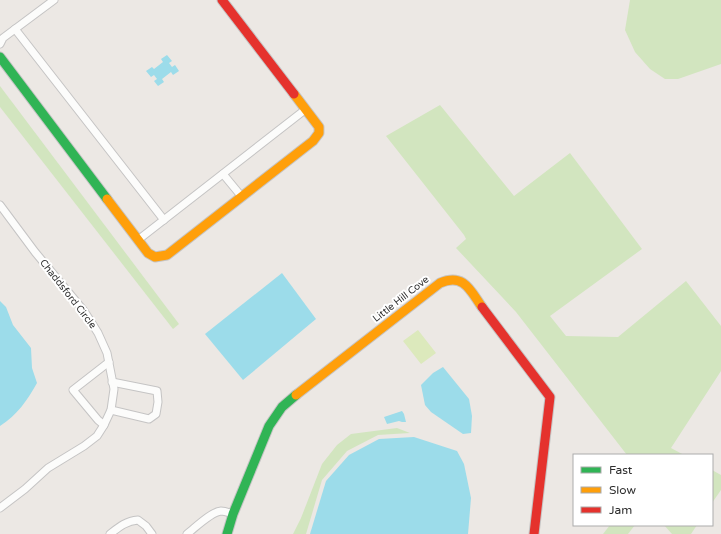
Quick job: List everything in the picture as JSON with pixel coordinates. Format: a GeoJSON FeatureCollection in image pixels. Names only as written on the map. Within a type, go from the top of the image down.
{"type":"FeatureCollection","features":[{"type":"Feature","properties":{"kind":"street"},"geometry":{"type":"LineString","coordinates":[[0,44],[3,38],[54,0]]}},
{"type":"Feature","properties":{"kind":"street"},"geometry":{"type":"LineString","coordinates":[[0,57],[148,253],[155,257],[167,255],[313,141],[319,133],[319,126],[222,0]]}},
{"type":"Feature","properties":{"kind":"street"},"geometry":{"type":"LineString","coordinates":[[15,29],[164,220]]}},
{"type":"Feature","properties":{"kind":"street"},"geometry":{"type":"LineString","coordinates":[[138,240],[306,109]]}},
{"type":"Feature","properties":{"kind":"street"},"geometry":{"type":"LineString","coordinates":[[223,174],[242,197]]}},
{"type":"Feature","properties":{"kind":"street","name":"Chaddsford Circle"},"geometry":{"type":"LineString","coordinates":[[0,206],[35,252],[84,311],[100,337],[109,362],[114,389],[111,410],[104,425],[92,440],[48,468],[25,489],[0,508]]}},
{"type":"Feature","properties":{"kind":"street","name":"Little Hill Cove"},"geometry":{"type":"LineString","coordinates":[[227,534],[233,514],[269,426],[282,407],[440,283],[447,280],[456,279],[461,281],[471,291],[550,397],[534,534]]}},
{"type":"Feature","properties":{"kind":"street"},"geometry":{"type":"LineString","coordinates":[[104,425],[73,390],[109,362]]}},
{"type":"Feature","properties":{"kind":"street"},"geometry":{"type":"LineString","coordinates":[[111,410],[149,419],[156,414],[158,402],[157,391],[112,382]]}},
{"type":"Feature","properties":{"kind":"street"},"geometry":{"type":"LineString","coordinates":[[188,534],[212,514],[220,511],[226,511],[233,514]]}},
{"type":"Feature","properties":{"kind":"street"},"geometry":{"type":"LineString","coordinates":[[110,534],[123,524],[138,520],[146,526],[152,534]]}},
{"type":"Feature","properties":{"kind":"green space"},"geometry":{"type":"Polygon","coordinates":[[[630,0],[721,0],[721,64],[678,79],[665,79],[650,69],[635,52],[625,30],[630,0]]]}},
{"type":"Feature","properties":{"kind":"green space"},"geometry":{"type":"Polygon","coordinates":[[[0,86],[179,324],[173,329],[0,107],[0,86]]]}},
{"type":"Feature","properties":{"kind":"green space"},"geometry":{"type":"Polygon","coordinates":[[[440,105],[514,196],[570,153],[642,249],[550,316],[566,336],[618,337],[686,281],[721,326],[721,371],[671,448],[682,454],[626,454],[516,312],[456,248],[466,239],[464,235],[386,136],[440,105]]]}},
{"type":"Feature","properties":{"kind":"green space"},"geometry":{"type":"Polygon","coordinates":[[[418,330],[436,353],[421,364],[403,341],[418,330]]]}},
{"type":"Feature","properties":{"kind":"green space"},"geometry":{"type":"Polygon","coordinates":[[[397,428],[410,433],[378,435],[347,451],[322,480],[306,534],[293,534],[301,518],[322,464],[337,445],[351,434],[397,428]]]}},
{"type":"Feature","properties":{"kind":"green space"},"geometry":{"type":"Polygon","coordinates":[[[713,471],[721,475],[721,490],[713,502],[713,471]]]}},
{"type":"Feature","properties":{"kind":"green space"},"geometry":{"type":"Polygon","coordinates":[[[609,526],[634,526],[628,534],[603,534],[609,526]]]}},
{"type":"Feature","properties":{"kind":"green space"},"geometry":{"type":"Polygon","coordinates":[[[665,526],[696,526],[691,534],[672,534],[665,526]]]}},
{"type":"Feature","properties":{"kind":"water"},"geometry":{"type":"Polygon","coordinates":[[[167,55],[172,61],[169,63],[172,67],[175,65],[179,71],[173,75],[171,72],[162,79],[164,82],[158,86],[154,81],[157,79],[154,75],[151,77],[146,71],[152,67],[154,69],[163,62],[161,59],[167,55]]]}},
{"type":"Feature","properties":{"kind":"water"},"geometry":{"type":"Polygon","coordinates":[[[282,273],[316,319],[243,380],[205,334],[282,273]]]}},
{"type":"Feature","properties":{"kind":"water"},"geometry":{"type":"Polygon","coordinates":[[[0,301],[6,307],[13,325],[31,348],[32,368],[37,383],[21,407],[12,417],[0,426],[0,301]]]}},
{"type":"Feature","properties":{"kind":"water"},"geometry":{"type":"Polygon","coordinates":[[[443,367],[469,399],[472,416],[471,433],[463,434],[431,412],[425,405],[421,385],[433,373],[443,367]]]}},
{"type":"Feature","properties":{"kind":"water"},"geometry":{"type":"Polygon","coordinates":[[[402,411],[406,422],[399,421],[387,424],[384,417],[402,411]]]}},
{"type":"Feature","properties":{"kind":"water"},"geometry":{"type":"Polygon","coordinates":[[[414,437],[457,451],[464,464],[471,498],[468,534],[310,534],[326,481],[349,455],[379,439],[414,437]]]}},
{"type":"Feature","properties":{"kind":"traffic: fast"},"geometry":{"type":"LineString","coordinates":[[0,57],[107,199]]}},
{"type":"Feature","properties":{"kind":"traffic: fast"},"geometry":{"type":"LineString","coordinates":[[227,534],[233,514],[269,426],[282,407],[296,395]]}},
{"type":"Feature","properties":{"kind":"traffic: slow"},"geometry":{"type":"LineString","coordinates":[[107,199],[148,253],[155,257],[167,255],[313,141],[319,133],[319,127],[294,94]]}},
{"type":"Feature","properties":{"kind":"traffic: slow"},"geometry":{"type":"LineString","coordinates":[[296,395],[440,283],[448,280],[461,282],[470,289],[482,307]]}},
{"type":"Feature","properties":{"kind":"traffic: jam"},"geometry":{"type":"LineString","coordinates":[[222,0],[294,94]]}},
{"type":"Feature","properties":{"kind":"traffic: jam"},"geometry":{"type":"LineString","coordinates":[[482,307],[550,397],[534,534]]}}]}
